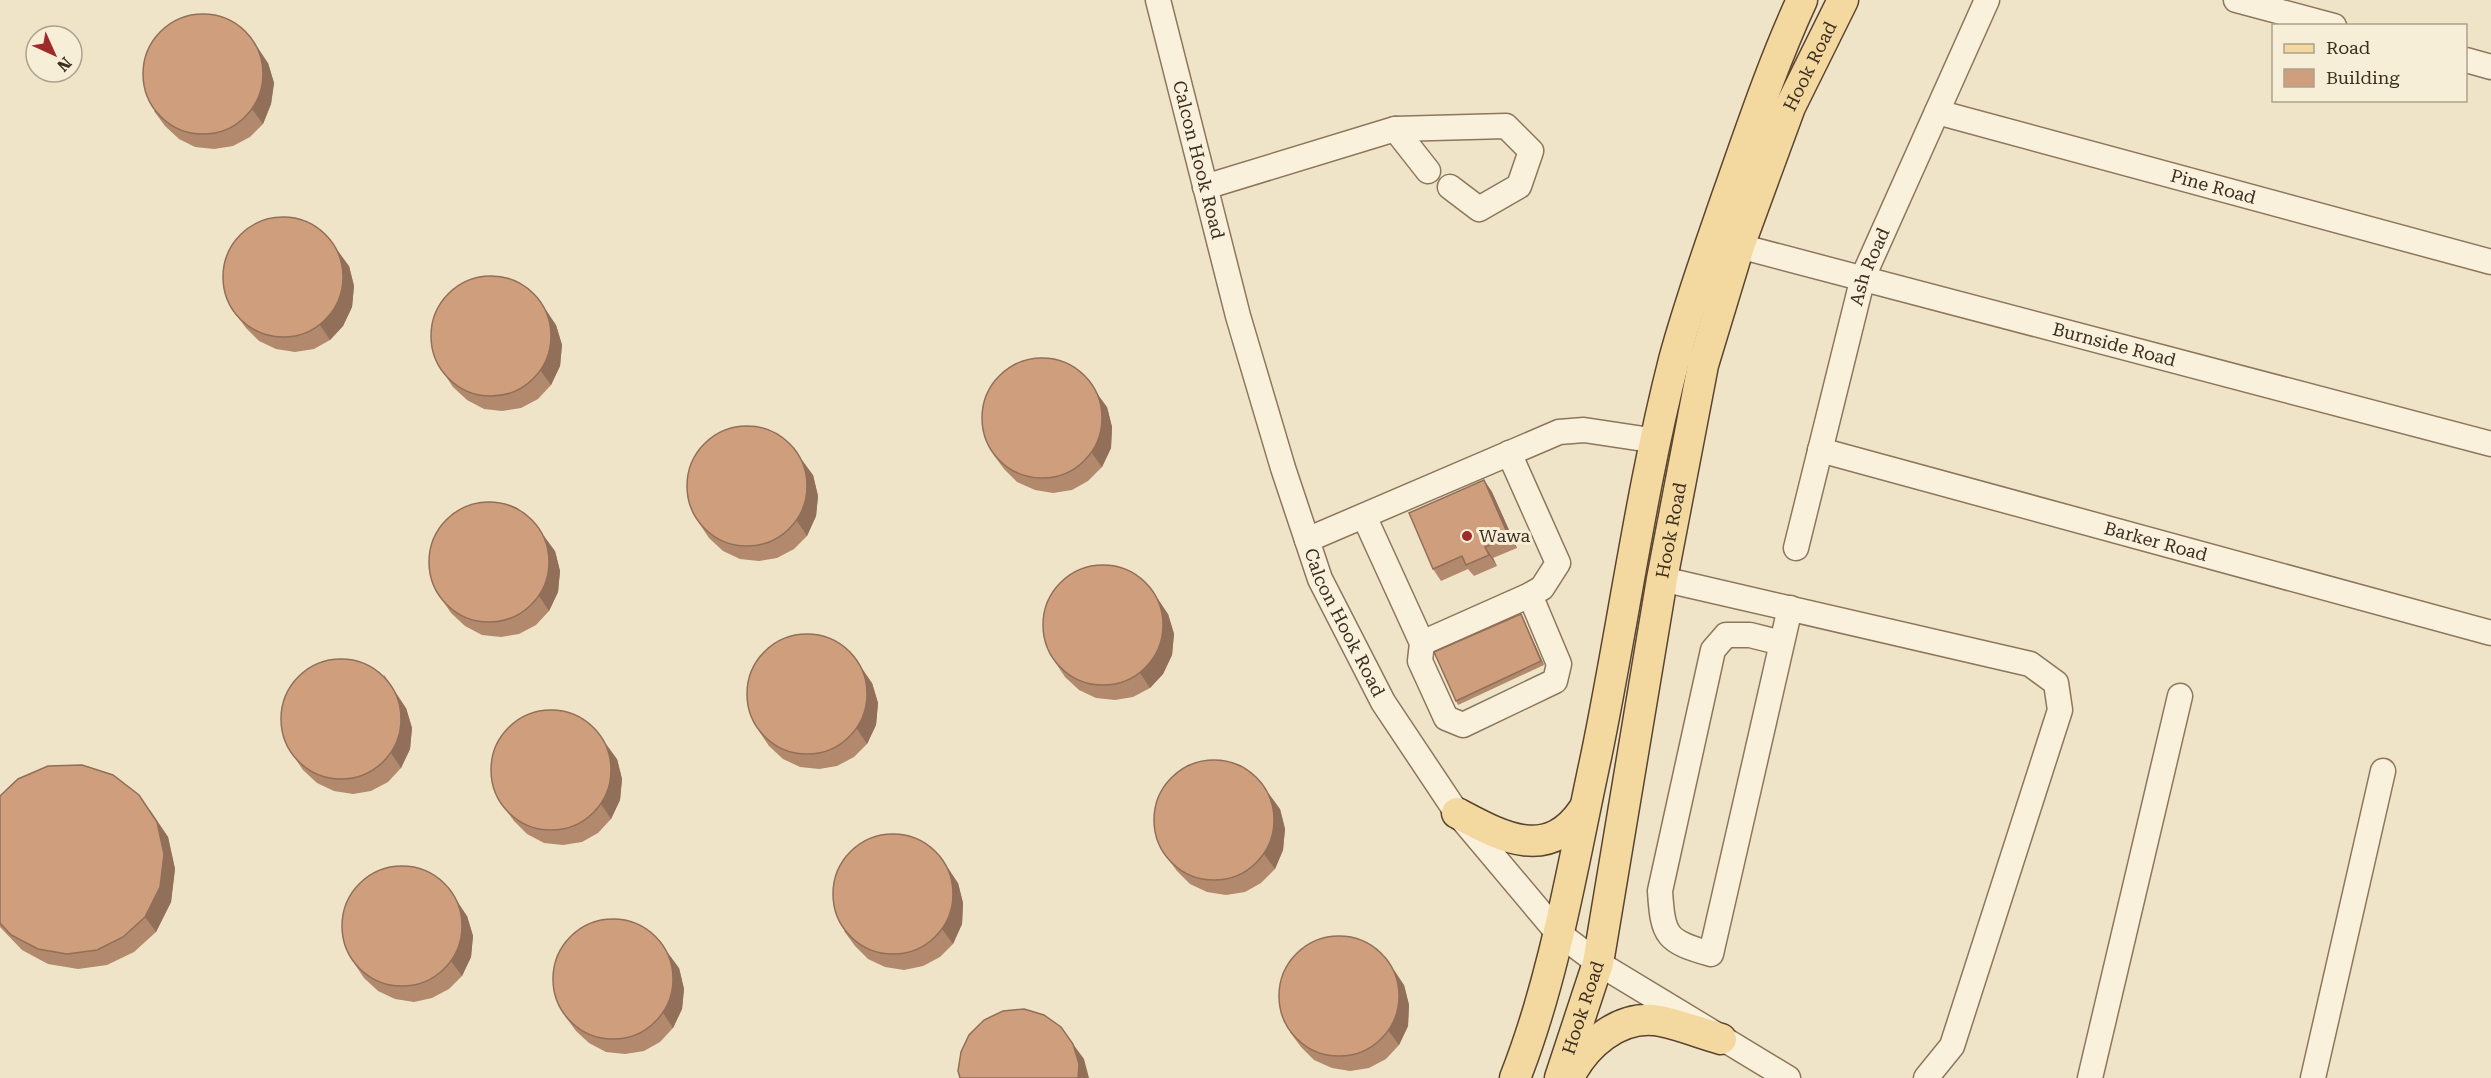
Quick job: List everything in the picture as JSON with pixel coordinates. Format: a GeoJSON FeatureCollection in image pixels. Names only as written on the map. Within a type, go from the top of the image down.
{"type":"FeatureCollection","features":[{"type":"Feature","properties":{"kind":"main road","name":"Hook Road"},"geometry":{"type":"LineString","coordinates":[[1515,1078],[1526,1049],[1557,932],[1610,688],[1674,360],[1695,290],[1754,120],[1786,35],[1802,0]]}},
{"type":"Feature","properties":{"kind":"main road","name":"Hook Road"},"geometry":{"type":"LineString","coordinates":[[1560,1078],[1599,963],[1662,579],[1703,365],[1739,246],[1790,107],[1843,0]]}},
{"type":"Feature","properties":{"kind":"main road"},"geometry":{"type":"LineString","coordinates":[[1457,813],[1499,835],[1514,840],[1532,840],[1559,834],[1577,820],[1584,809]]}},
{"type":"Feature","properties":{"kind":"main road"},"geometry":{"type":"LineString","coordinates":[[1568,1078],[1587,1050],[1609,1031],[1629,1022],[1653,1020],[1721,1039]]}},
{"type":"Feature","properties":{"kind":"street","name":"Calcon Hook Road"},"geometry":{"type":"LineString","coordinates":[[1158,0],[1238,316],[1283,468],[1320,579],[1383,702],[1457,813],[1557,932],[1599,963],[1788,1078]]}},
{"type":"Feature","properties":{"kind":"street","name":"Ash Road"},"geometry":{"type":"LineString","coordinates":[[1796,548],[1863,277],[1987,0]]}},
{"type":"Feature","properties":{"kind":"street"},"geometry":{"type":"LineString","coordinates":[[2236,0],[2280,5],[2329,24]]}},
{"type":"Feature","properties":{"kind":"street"},"geometry":{"type":"LineString","coordinates":[[2467,60],[2491,67]]}},
{"type":"Feature","properties":{"kind":"street","name":"Pine Road"},"geometry":{"type":"LineString","coordinates":[[1937,112],[2491,262]]}},
{"type":"Feature","properties":{"kind":"street"},"geometry":{"type":"LineString","coordinates":[[1205,187],[1395,129],[1506,126],[1531,151],[1519,186],[1479,209],[1450,187]]}},
{"type":"Feature","properties":{"kind":"street"},"geometry":{"type":"LineString","coordinates":[[1395,129],[1428,171]]}},
{"type":"Feature","properties":{"kind":"street","name":"Burnside Road"},"geometry":{"type":"LineString","coordinates":[[1739,246],[2491,444]]}},
{"type":"Feature","properties":{"kind":"street"},"geometry":{"type":"LineString","coordinates":[[1307,540],[1559,432],[1584,429],[1657,441]]}},
{"type":"Feature","properties":{"kind":"street","name":"Barker Road"},"geometry":{"type":"LineString","coordinates":[[1820,450],[2491,633]]}},
{"type":"Feature","properties":{"kind":"street"},"geometry":{"type":"LineString","coordinates":[[1422,643],[1454,639],[1500,618],[1542,588],[1558,563],[1509,453]]}},
{"type":"Feature","properties":{"kind":"street"},"geometry":{"type":"LineString","coordinates":[[1364,516],[1422,643],[1420,661],[1446,718],[1463,725],[1482,705],[1530,683],[1555,681],[1559,664],[1530,595]]}},
{"type":"Feature","properties":{"kind":"street"},"geometry":{"type":"LineString","coordinates":[[1662,579],[2030,664],[2056,683],[2060,710],[1952,1046],[1926,1078]]}},
{"type":"Feature","properties":{"kind":"street"},"geometry":{"type":"LineString","coordinates":[[1782,643],[1750,635],[1726,634],[1713,650],[1660,891],[1662,924],[1680,945],[1711,954],[1790,608]]}},
{"type":"Feature","properties":{"kind":"street"},"geometry":{"type":"LineString","coordinates":[[2090,1078],[2180,696]]}},
{"type":"Feature","properties":{"kind":"street"},"geometry":{"type":"LineString","coordinates":[[2313,1078],[2383,771]]}},
{"type":"Feature","properties":{"kind":"building"},"geometry":{"type":"Polygon","coordinates":[[[203,14],[226,19],[245,32],[258,51],[263,74],[258,97],[245,116],[226,129],[203,134],[180,129],[161,116],[148,97],[143,74],[148,51],[161,32],[180,19],[203,14]]]}},
{"type":"Feature","properties":{"kind":"building"},"geometry":{"type":"Polygon","coordinates":[[[283,217],[306,222],[325,235],[338,254],[343,277],[338,300],[325,319],[306,332],[283,337],[260,332],[241,319],[228,300],[223,277],[228,254],[241,235],[260,222],[283,217]]]}},
{"type":"Feature","properties":{"kind":"building"},"geometry":{"type":"Polygon","coordinates":[[[491,276],[514,281],[533,294],[546,313],[551,336],[546,359],[533,378],[514,391],[491,396],[468,391],[449,378],[436,359],[431,336],[436,313],[449,294],[468,281],[491,276]]]}},
{"type":"Feature","properties":{"kind":"building"},"geometry":{"type":"Polygon","coordinates":[[[1042,358],[1065,363],[1084,376],[1097,395],[1102,418],[1097,441],[1084,460],[1065,473],[1042,478],[1019,473],[1000,460],[987,441],[982,418],[987,395],[1000,376],[1019,363],[1042,358]]]}},
{"type":"Feature","properties":{"kind":"building"},"geometry":{"type":"Polygon","coordinates":[[[747,426],[770,431],[789,444],[802,463],[807,486],[802,509],[789,528],[770,541],[747,546],[724,541],[705,528],[692,509],[687,486],[692,463],[705,444],[724,431],[747,426]]]}},
{"type":"Feature","properties":{"kind":"building","name":"Wawa"},"geometry":{"type":"Polygon","coordinates":[[[1484,480],[1509,537],[1485,547],[1489,555],[1466,565],[1462,556],[1433,569],[1409,513],[1484,480]]]}},
{"type":"Feature","properties":{"kind":"building"},"geometry":{"type":"Polygon","coordinates":[[[489,502],[512,507],[531,520],[544,539],[549,562],[544,585],[531,604],[512,617],[489,622],[466,617],[447,604],[434,585],[429,562],[434,539],[447,520],[466,507],[489,502]]]}},
{"type":"Feature","properties":{"kind":"building"},"geometry":{"type":"Polygon","coordinates":[[[1103,565],[1126,570],[1145,583],[1158,602],[1163,625],[1158,648],[1145,667],[1126,680],[1103,685],[1080,680],[1061,667],[1048,648],[1043,625],[1048,602],[1061,583],[1080,570],[1103,565]]]}},
{"type":"Feature","properties":{"kind":"building"},"geometry":{"type":"Polygon","coordinates":[[[1521,614],[1541,661],[1456,701],[1434,652],[1521,614]]]}},
{"type":"Feature","properties":{"kind":"building"},"geometry":{"type":"Polygon","coordinates":[[[807,634],[830,639],[849,652],[862,671],[867,694],[862,717],[849,736],[830,749],[807,754],[784,749],[765,736],[752,717],[747,694],[752,671],[765,652],[784,639],[807,634]]]}},
{"type":"Feature","properties":{"kind":"building"},"geometry":{"type":"Polygon","coordinates":[[[341,659],[364,664],[383,677],[396,696],[401,719],[396,742],[383,761],[364,774],[341,779],[318,774],[299,761],[286,742],[281,719],[286,696],[299,677],[318,664],[341,659]]]}},
{"type":"Feature","properties":{"kind":"building"},"geometry":{"type":"Polygon","coordinates":[[[551,710],[574,715],[593,728],[606,747],[611,770],[606,793],[593,812],[574,825],[551,830],[528,825],[509,812],[496,793],[491,770],[496,747],[509,728],[528,715],[551,710]]]}},
{"type":"Feature","properties":{"kind":"building"},"geometry":{"type":"Polygon","coordinates":[[[1214,760],[1237,765],[1256,778],[1269,797],[1274,820],[1269,843],[1256,862],[1237,875],[1214,880],[1191,875],[1172,862],[1159,843],[1154,820],[1159,797],[1172,778],[1191,765],[1214,760]]]}},
{"type":"Feature","properties":{"kind":"building"},"geometry":{"type":"Polygon","coordinates":[[[82,765],[113,775],[139,795],[157,822],[164,854],[160,887],[145,917],[123,937],[97,950],[67,954],[38,949],[11,935],[0,923],[0,796],[18,779],[48,766],[82,765]]]}},
{"type":"Feature","properties":{"kind":"building"},"geometry":{"type":"Polygon","coordinates":[[[893,834],[916,839],[935,852],[948,871],[953,894],[948,917],[935,936],[916,949],[893,954],[870,949],[851,936],[838,917],[833,894],[838,871],[851,852],[870,839],[893,834]]]}},
{"type":"Feature","properties":{"kind":"building"},"geometry":{"type":"Polygon","coordinates":[[[402,866],[425,871],[444,884],[457,903],[462,926],[457,949],[444,968],[425,981],[402,986],[379,981],[360,968],[347,949],[342,926],[347,903],[360,884],[379,871],[402,866]]]}},
{"type":"Feature","properties":{"kind":"building"},"geometry":{"type":"Polygon","coordinates":[[[613,919],[636,924],[655,937],[668,956],[673,979],[668,1002],[655,1021],[636,1034],[613,1039],[590,1034],[571,1021],[558,1002],[553,979],[558,956],[571,937],[590,924],[613,919]]]}},
{"type":"Feature","properties":{"kind":"building"},"geometry":{"type":"Polygon","coordinates":[[[1339,936],[1362,941],[1381,954],[1394,973],[1399,996],[1394,1019],[1381,1038],[1362,1051],[1339,1056],[1316,1051],[1297,1038],[1284,1019],[1279,996],[1284,973],[1297,954],[1316,941],[1339,936]]]}},
{"type":"Feature","properties":{"kind":"building"},"geometry":{"type":"Polygon","coordinates":[[[1024,1009],[1044,1015],[1061,1027],[1073,1044],[1079,1064],[1078,1078],[960,1078],[958,1071],[961,1052],[969,1035],[984,1020],[1003,1011],[1024,1009]]]}},
{"type":"Feature","properties":{"kind":"place","name":"Wawa"},"geometry":{"type":"Point","coordinates":[1467,536]}}]}
